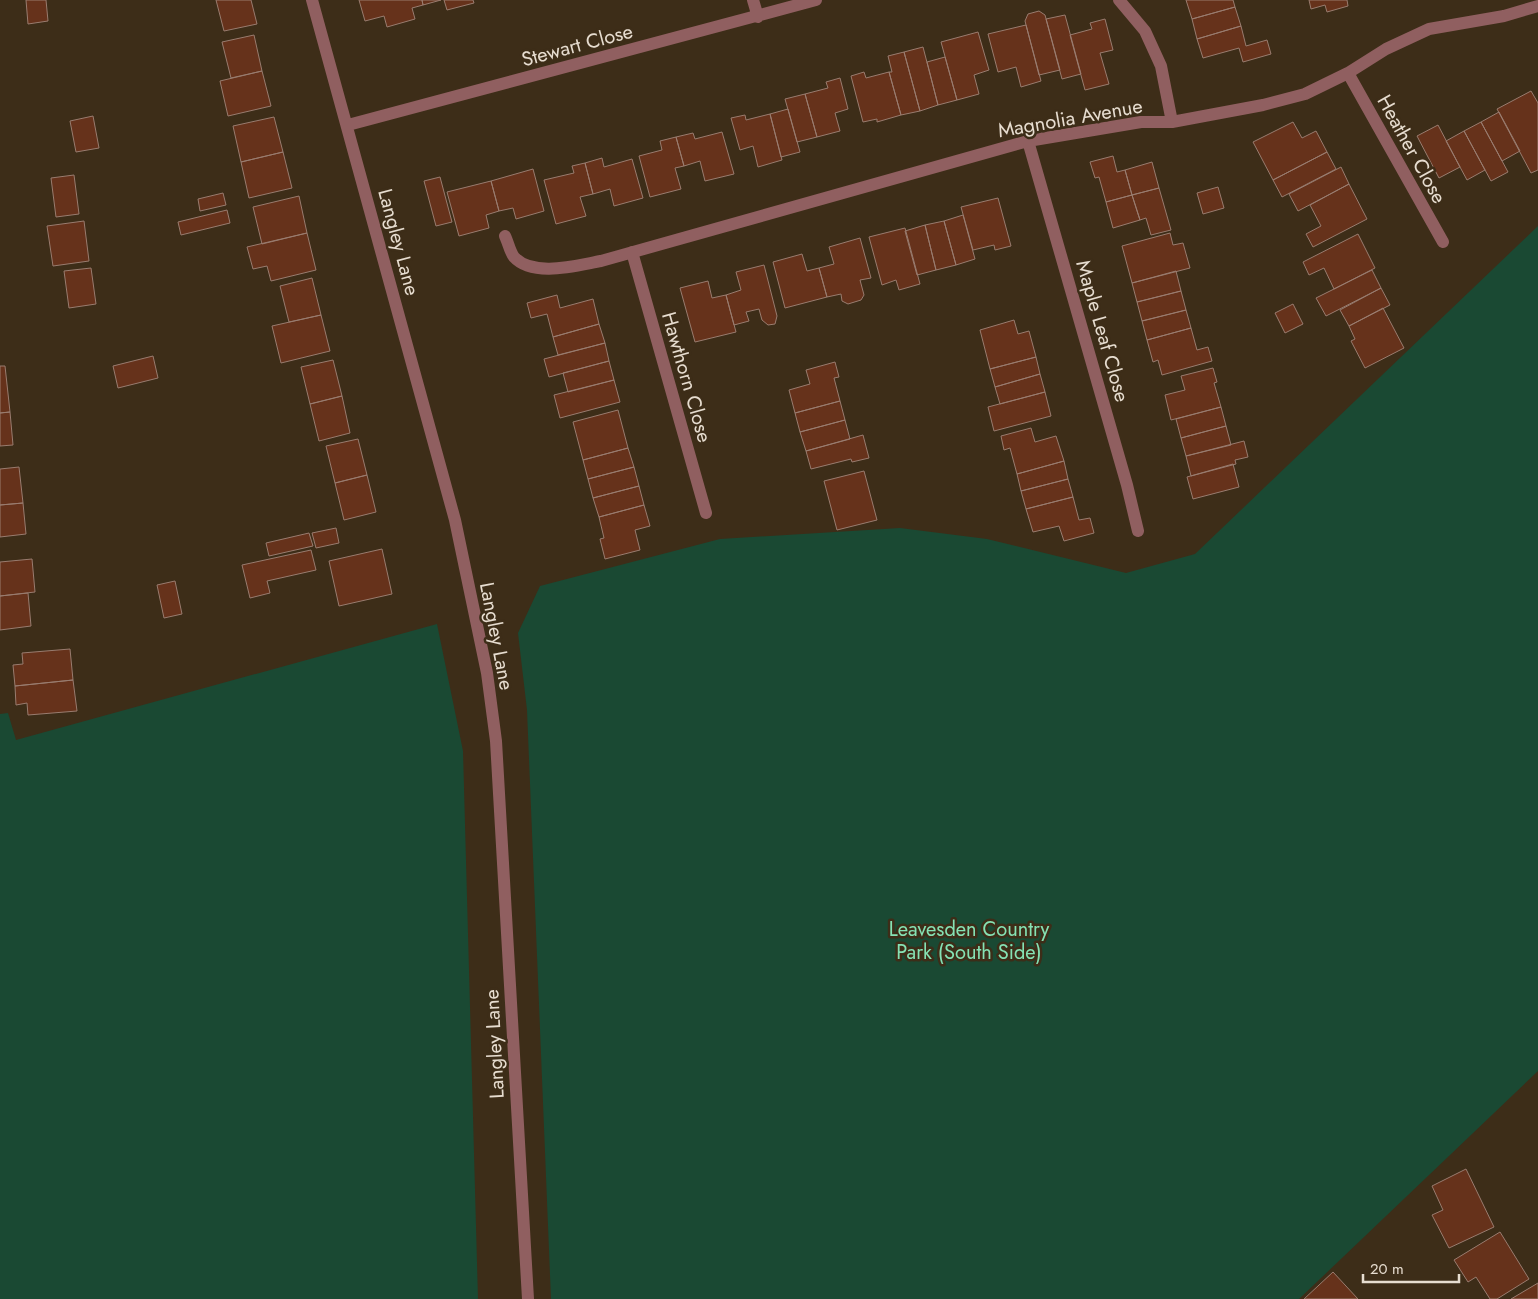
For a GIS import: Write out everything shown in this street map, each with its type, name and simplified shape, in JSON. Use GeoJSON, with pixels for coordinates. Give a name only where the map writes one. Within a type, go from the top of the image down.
{"type":"FeatureCollection","features":[{"type":"Feature","properties":{"kind":"street","name":"Langley Lane"},"geometry":{"type":"LineString","coordinates":[[312,0],[348,125],[454,520],[487,673],[496,741],[528,1299]]}},
{"type":"Feature","properties":{"kind":"street"},"geometry":{"type":"LineString","coordinates":[[753,0],[758,17]]}},
{"type":"Feature","properties":{"kind":"street","name":"Stewart Close"},"geometry":{"type":"LineString","coordinates":[[348,125],[816,0]]}},
{"type":"Feature","properties":{"kind":"street"},"geometry":{"type":"LineString","coordinates":[[1118,0],[1145,31],[1161,66],[1172,122]]}},
{"type":"Feature","properties":{"kind":"street","name":"Magnolia Avenue"},"geometry":{"type":"LineString","coordinates":[[505,236],[513,257],[523,264],[538,268],[564,268],[601,260],[1028,141],[1141,122],[1172,122],[1263,105],[1305,94],[1348,73],[1386,49],[1429,29],[1504,16],[1538,6]]}},
{"type":"Feature","properties":{"kind":"street","name":"Heather Close"},"geometry":{"type":"LineString","coordinates":[[1348,73],[1443,242]]}},
{"type":"Feature","properties":{"kind":"street","name":"Maple Leaf Close"},"geometry":{"type":"LineString","coordinates":[[1028,141],[1127,485],[1138,532]]}},
{"type":"Feature","properties":{"kind":"street","name":"Hawthorn Close"},"geometry":{"type":"LineString","coordinates":[[632,252],[706,512]]}},
{"type":"Feature","properties":{"kind":"green space","name":"Leavesden Country Park (South Side)"},"geometry":{"type":"Polygon","coordinates":[[[1538,226],[1538,1071],[1299,1299],[551,1299],[527,710],[518,633],[540,586],[720,539],[900,528],[987,539],[1126,573],[1195,554],[1538,226]]]}},
{"type":"Feature","properties":{"kind":"green space"},"geometry":{"type":"Polygon","coordinates":[[[437,624],[463,751],[478,1299],[0,1299],[0,714],[8,713],[16,740],[437,624]]]}},
{"type":"Feature","properties":{"kind":"building"},"geometry":{"type":"Polygon","coordinates":[[[26,0],[46,0],[48,21],[28,24],[26,0]]]}},
{"type":"Feature","properties":{"kind":"building"},"geometry":{"type":"Polygon","coordinates":[[[216,0],[251,0],[257,24],[224,31],[216,0]]]}},
{"type":"Feature","properties":{"kind":"building"},"geometry":{"type":"Polygon","coordinates":[[[359,0],[422,0],[423,5],[412,8],[415,19],[387,27],[384,16],[365,21],[359,0]]]}},
{"type":"Feature","properties":{"kind":"building"},"geometry":{"type":"Polygon","coordinates":[[[422,0],[441,0],[423,5],[422,0]]]}},
{"type":"Feature","properties":{"kind":"building"},"geometry":{"type":"Polygon","coordinates":[[[444,0],[473,0],[474,3],[447,10],[444,0]]]}},
{"type":"Feature","properties":{"kind":"building"},"geometry":{"type":"Polygon","coordinates":[[[1186,0],[1233,0],[1235,7],[1192,19],[1186,0]]]}},
{"type":"Feature","properties":{"kind":"building"},"geometry":{"type":"Polygon","coordinates":[[[1309,0],[1347,0],[1348,6],[1327,12],[1325,5],[1311,9],[1309,0]]]}},
{"type":"Feature","properties":{"kind":"building"},"geometry":{"type":"Polygon","coordinates":[[[1235,7],[1241,26],[1197,39],[1192,19],[1235,7]]]}},
{"type":"Feature","properties":{"kind":"building"},"geometry":{"type":"Polygon","coordinates":[[[1039,11],[1045,15],[1060,70],[1039,75],[1025,21],[1028,14],[1039,11]]]}},
{"type":"Feature","properties":{"kind":"building"},"geometry":{"type":"Polygon","coordinates":[[[1065,15],[1081,74],[1062,79],[1046,19],[1065,15]]]}},
{"type":"Feature","properties":{"kind":"building"},"geometry":{"type":"Polygon","coordinates":[[[1105,19],[1113,50],[1100,53],[1109,84],[1085,90],[1070,35],[1092,29],[1090,23],[1105,19]]]}},
{"type":"Feature","properties":{"kind":"building"},"geometry":{"type":"Polygon","coordinates":[[[1026,25],[1041,81],[1021,87],[1016,67],[998,72],[988,34],[1026,25]]]}},
{"type":"Feature","properties":{"kind":"building"},"geometry":{"type":"Polygon","coordinates":[[[1241,26],[1246,46],[1267,40],[1271,54],[1243,62],[1239,48],[1203,58],[1197,39],[1241,26]]]}},
{"type":"Feature","properties":{"kind":"building"},"geometry":{"type":"Polygon","coordinates":[[[978,32],[989,70],[974,75],[979,94],[957,100],[941,42],[978,32]]]}},
{"type":"Feature","properties":{"kind":"building"},"geometry":{"type":"Polygon","coordinates":[[[254,35],[262,71],[231,78],[222,42],[254,35]]]}},
{"type":"Feature","properties":{"kind":"building"},"geometry":{"type":"Polygon","coordinates":[[[923,47],[938,105],[920,111],[904,52],[923,47]]]}},
{"type":"Feature","properties":{"kind":"building"},"geometry":{"type":"Polygon","coordinates":[[[904,52],[920,111],[901,115],[889,72],[892,72],[888,56],[904,52]]]}},
{"type":"Feature","properties":{"kind":"building"},"geometry":{"type":"Polygon","coordinates":[[[945,57],[957,100],[938,105],[927,62],[945,57]]]}},
{"type":"Feature","properties":{"kind":"building"},"geometry":{"type":"Polygon","coordinates":[[[262,71],[271,106],[228,116],[220,81],[262,71]]]}},
{"type":"Feature","properties":{"kind":"building"},"geometry":{"type":"Polygon","coordinates":[[[864,72],[866,78],[889,72],[901,115],[877,122],[877,119],[863,122],[851,76],[864,72]]]}},
{"type":"Feature","properties":{"kind":"building"},"geometry":{"type":"Polygon","coordinates":[[[840,78],[848,109],[835,113],[840,131],[817,137],[805,94],[828,88],[826,82],[840,78]]]}},
{"type":"Feature","properties":{"kind":"building"},"geometry":{"type":"Polygon","coordinates":[[[1531,91],[1538,103],[1538,170],[1531,173],[1497,109],[1531,91]]]}},
{"type":"Feature","properties":{"kind":"building"},"geometry":{"type":"Polygon","coordinates":[[[805,94],[817,137],[797,142],[785,99],[805,94]]]}},
{"type":"Feature","properties":{"kind":"building"},"geometry":{"type":"Polygon","coordinates":[[[788,109],[800,152],[781,157],[770,114],[788,109]]]}},
{"type":"Feature","properties":{"kind":"building"},"geometry":{"type":"Polygon","coordinates":[[[1499,112],[1520,151],[1502,161],[1481,122],[1499,112]]]}},
{"type":"Feature","properties":{"kind":"building"},"geometry":{"type":"Polygon","coordinates":[[[770,114],[782,160],[758,167],[753,146],[740,150],[731,118],[745,115],[746,120],[770,114]]]}},
{"type":"Feature","properties":{"kind":"building"},"geometry":{"type":"Polygon","coordinates":[[[93,116],[99,148],[76,152],[70,121],[93,116]]]}},
{"type":"Feature","properties":{"kind":"building"},"geometry":{"type":"Polygon","coordinates":[[[274,117],[283,152],[241,162],[233,126],[274,117]]]}},
{"type":"Feature","properties":{"kind":"building"},"geometry":{"type":"Polygon","coordinates":[[[1293,122],[1302,138],[1316,131],[1327,152],[1273,180],[1253,142],[1293,122]]]}},
{"type":"Feature","properties":{"kind":"building"},"geometry":{"type":"Polygon","coordinates":[[[1481,122],[1508,172],[1491,181],[1464,131],[1481,122]]]}},
{"type":"Feature","properties":{"kind":"building"},"geometry":{"type":"Polygon","coordinates":[[[1438,125],[1460,167],[1439,178],[1417,136],[1438,125]]]}},
{"type":"Feature","properties":{"kind":"building"},"geometry":{"type":"Polygon","coordinates":[[[1464,131],[1485,170],[1467,180],[1446,141],[1464,131]]]}},
{"type":"Feature","properties":{"kind":"building"},"geometry":{"type":"Polygon","coordinates":[[[722,132],[734,174],[705,181],[700,161],[684,166],[676,137],[693,133],[695,139],[722,132]]]}},
{"type":"Feature","properties":{"kind":"building"},"geometry":{"type":"Polygon","coordinates":[[[676,137],[684,166],[675,168],[681,189],[650,197],[639,156],[662,150],[660,141],[676,137]]]}},
{"type":"Feature","properties":{"kind":"building"},"geometry":{"type":"Polygon","coordinates":[[[283,152],[292,188],[249,198],[241,162],[283,152]]]}},
{"type":"Feature","properties":{"kind":"building"},"geometry":{"type":"Polygon","coordinates":[[[1327,152],[1336,169],[1282,197],[1273,180],[1327,152]]]}},
{"type":"Feature","properties":{"kind":"building"},"geometry":{"type":"Polygon","coordinates":[[[1113,156],[1117,172],[1125,170],[1132,195],[1106,202],[1099,177],[1095,178],[1090,162],[1113,156]]]}},
{"type":"Feature","properties":{"kind":"building"},"geometry":{"type":"Polygon","coordinates":[[[602,158],[604,167],[632,159],[643,198],[614,206],[610,189],[593,194],[585,163],[602,158]]]}},
{"type":"Feature","properties":{"kind":"building"},"geometry":{"type":"Polygon","coordinates":[[[1152,162],[1159,188],[1132,195],[1125,170],[1152,162]]]}},
{"type":"Feature","properties":{"kind":"building"},"geometry":{"type":"Polygon","coordinates":[[[585,163],[593,194],[580,197],[586,216],[556,224],[544,180],[574,173],[572,166],[585,163]]]}},
{"type":"Feature","properties":{"kind":"building"},"geometry":{"type":"Polygon","coordinates":[[[1341,167],[1349,184],[1298,211],[1289,194],[1341,167]]]}},
{"type":"Feature","properties":{"kind":"building"},"geometry":{"type":"Polygon","coordinates":[[[533,169],[544,211],[516,219],[513,208],[499,211],[491,181],[533,169]]]}},
{"type":"Feature","properties":{"kind":"building"},"geometry":{"type":"Polygon","coordinates":[[[74,175],[79,214],[56,217],[51,178],[74,175]]]}},
{"type":"Feature","properties":{"kind":"building"},"geometry":{"type":"Polygon","coordinates":[[[440,177],[452,222],[436,226],[424,181],[440,177]]]}},
{"type":"Feature","properties":{"kind":"building"},"geometry":{"type":"Polygon","coordinates":[[[491,181],[499,211],[486,215],[489,228],[459,236],[447,192],[491,181]]]}},
{"type":"Feature","properties":{"kind":"building"},"geometry":{"type":"Polygon","coordinates":[[[1349,184],[1367,219],[1313,247],[1306,234],[1321,226],[1310,205],[1349,184]]]}},
{"type":"Feature","properties":{"kind":"building"},"geometry":{"type":"Polygon","coordinates":[[[1218,187],[1224,208],[1203,214],[1197,193],[1218,187]]]}},
{"type":"Feature","properties":{"kind":"building"},"geometry":{"type":"Polygon","coordinates":[[[1159,188],[1171,230],[1151,235],[1146,218],[1140,220],[1132,195],[1159,188]]]}},
{"type":"Feature","properties":{"kind":"building"},"geometry":{"type":"Polygon","coordinates":[[[223,193],[226,205],[200,211],[198,199],[223,193]]]}},
{"type":"Feature","properties":{"kind":"building"},"geometry":{"type":"Polygon","coordinates":[[[1132,195],[1140,220],[1113,228],[1106,202],[1132,195]]]}},
{"type":"Feature","properties":{"kind":"building"},"geometry":{"type":"Polygon","coordinates":[[[299,196],[307,233],[262,244],[253,207],[299,196]]]}},
{"type":"Feature","properties":{"kind":"building"},"geometry":{"type":"Polygon","coordinates":[[[998,198],[1011,246],[995,250],[994,245],[973,250],[961,207],[998,198]]]}},
{"type":"Feature","properties":{"kind":"building"},"geometry":{"type":"Polygon","coordinates":[[[227,210],[230,223],[181,235],[178,222],[227,210]]]}},
{"type":"Feature","properties":{"kind":"building"},"geometry":{"type":"Polygon","coordinates":[[[963,215],[975,259],[956,265],[944,221],[963,215]]]}},
{"type":"Feature","properties":{"kind":"building"},"geometry":{"type":"Polygon","coordinates":[[[84,221],[89,261],[53,266],[47,226],[84,221]]]}},
{"type":"Feature","properties":{"kind":"building"},"geometry":{"type":"Polygon","coordinates":[[[944,221],[956,265],[936,270],[925,225],[944,221]]]}},
{"type":"Feature","properties":{"kind":"building"},"geometry":{"type":"Polygon","coordinates":[[[925,225],[936,270],[917,275],[905,231],[925,225]]]}},
{"type":"Feature","properties":{"kind":"building"},"geometry":{"type":"Polygon","coordinates":[[[905,228],[920,284],[899,290],[896,280],[882,285],[869,237],[905,228]]]}},
{"type":"Feature","properties":{"kind":"building"},"geometry":{"type":"Polygon","coordinates":[[[307,233],[316,270],[271,281],[267,266],[253,269],[247,247],[307,233]]]}},
{"type":"Feature","properties":{"kind":"building"},"geometry":{"type":"Polygon","coordinates":[[[1170,233],[1173,245],[1183,243],[1190,268],[1132,283],[1122,246],[1170,233]]]}},
{"type":"Feature","properties":{"kind":"building"},"geometry":{"type":"Polygon","coordinates":[[[1358,234],[1375,268],[1334,289],[1324,268],[1309,275],[1303,262],[1358,234]]]}},
{"type":"Feature","properties":{"kind":"building"},"geometry":{"type":"Polygon","coordinates":[[[860,238],[871,278],[860,280],[864,295],[861,300],[848,304],[842,301],[841,294],[827,297],[819,268],[834,264],[829,247],[860,238]]]}},
{"type":"Feature","properties":{"kind":"building"},"geometry":{"type":"Polygon","coordinates":[[[802,254],[807,271],[819,268],[827,297],[785,308],[773,262],[802,254]]]}},
{"type":"Feature","properties":{"kind":"building"},"geometry":{"type":"Polygon","coordinates":[[[764,265],[777,316],[775,324],[768,325],[762,320],[759,309],[746,312],[749,321],[734,325],[726,295],[741,290],[736,272],[764,265]]]}},
{"type":"Feature","properties":{"kind":"building"},"geometry":{"type":"Polygon","coordinates":[[[91,268],[96,304],[69,308],[64,271],[91,268]]]}},
{"type":"Feature","properties":{"kind":"building"},"geometry":{"type":"Polygon","coordinates":[[[1372,270],[1381,288],[1326,316],[1316,298],[1372,270]]]}},
{"type":"Feature","properties":{"kind":"building"},"geometry":{"type":"Polygon","coordinates":[[[1176,271],[1181,291],[1137,302],[1132,283],[1176,271]]]}},
{"type":"Feature","properties":{"kind":"building"},"geometry":{"type":"Polygon","coordinates":[[[312,278],[321,315],[289,322],[280,286],[312,278]]]}},
{"type":"Feature","properties":{"kind":"building"},"geometry":{"type":"Polygon","coordinates":[[[708,281],[712,298],[726,295],[736,332],[695,342],[680,288],[708,281]]]}},
{"type":"Feature","properties":{"kind":"building"},"geometry":{"type":"Polygon","coordinates":[[[1381,288],[1390,305],[1349,326],[1340,310],[1381,288]]]}},
{"type":"Feature","properties":{"kind":"building"},"geometry":{"type":"Polygon","coordinates":[[[1181,291],[1186,310],[1142,321],[1137,302],[1181,291]]]}},
{"type":"Feature","properties":{"kind":"building"},"geometry":{"type":"Polygon","coordinates":[[[557,295],[560,308],[593,299],[599,324],[553,337],[547,314],[531,318],[527,303],[557,295]]]}},
{"type":"Feature","properties":{"kind":"building"},"geometry":{"type":"Polygon","coordinates":[[[1293,304],[1303,324],[1285,333],[1275,313],[1293,304]]]}},
{"type":"Feature","properties":{"kind":"building"},"geometry":{"type":"Polygon","coordinates":[[[1383,308],[1404,348],[1365,368],[1351,341],[1355,339],[1349,326],[1383,308]]]}},
{"type":"Feature","properties":{"kind":"building"},"geometry":{"type":"Polygon","coordinates":[[[1186,310],[1191,328],[1147,340],[1142,321],[1186,310]]]}},
{"type":"Feature","properties":{"kind":"building"},"geometry":{"type":"Polygon","coordinates":[[[321,315],[330,351],[281,363],[272,326],[321,315]]]}},
{"type":"Feature","properties":{"kind":"building"},"geometry":{"type":"Polygon","coordinates":[[[1014,320],[1018,334],[1029,331],[1036,357],[990,369],[980,330],[1014,320]]]}},
{"type":"Feature","properties":{"kind":"building"},"geometry":{"type":"Polygon","coordinates":[[[599,324],[605,343],[558,355],[553,337],[599,324]]]}},
{"type":"Feature","properties":{"kind":"building"},"geometry":{"type":"Polygon","coordinates":[[[1191,328],[1197,350],[1208,347],[1212,361],[1162,375],[1158,360],[1153,362],[1147,340],[1191,328]]]}},
{"type":"Feature","properties":{"kind":"building"},"geometry":{"type":"Polygon","coordinates":[[[605,343],[609,361],[549,377],[544,359],[605,343]]]}},
{"type":"Feature","properties":{"kind":"building"},"geometry":{"type":"Polygon","coordinates":[[[153,356],[158,378],[118,388],[113,366],[153,356]]]}},
{"type":"Feature","properties":{"kind":"building"},"geometry":{"type":"Polygon","coordinates":[[[1036,357],[1040,374],[995,387],[990,369],[1036,357]]]}},
{"type":"Feature","properties":{"kind":"building"},"geometry":{"type":"Polygon","coordinates":[[[333,360],[342,396],[310,404],[301,367],[333,360]]]}},
{"type":"Feature","properties":{"kind":"building"},"geometry":{"type":"Polygon","coordinates":[[[609,361],[614,380],[568,392],[563,373],[609,361]]]}},
{"type":"Feature","properties":{"kind":"building"},"geometry":{"type":"Polygon","coordinates":[[[835,362],[839,377],[834,378],[840,401],[795,413],[789,390],[810,384],[806,370],[835,362]]]}},
{"type":"Feature","properties":{"kind":"building"},"geometry":{"type":"Polygon","coordinates":[[[0,366],[5,366],[10,412],[0,413],[0,366]]]}},
{"type":"Feature","properties":{"kind":"building"},"geometry":{"type":"Polygon","coordinates":[[[1213,368],[1217,382],[1214,383],[1221,407],[1171,420],[1165,395],[1185,390],[1181,376],[1213,368]]]}},
{"type":"Feature","properties":{"kind":"building"},"geometry":{"type":"Polygon","coordinates":[[[1040,374],[1045,392],[1000,404],[995,387],[1040,374]]]}},
{"type":"Feature","properties":{"kind":"building"},"geometry":{"type":"Polygon","coordinates":[[[614,380],[620,402],[560,418],[554,395],[614,380]]]}},
{"type":"Feature","properties":{"kind":"building"},"geometry":{"type":"Polygon","coordinates":[[[1045,392],[1051,416],[994,431],[988,407],[1045,392]]]}},
{"type":"Feature","properties":{"kind":"building"},"geometry":{"type":"Polygon","coordinates":[[[342,396],[350,433],[319,441],[310,404],[342,396]]]}},
{"type":"Feature","properties":{"kind":"building"},"geometry":{"type":"Polygon","coordinates":[[[840,401],[845,420],[800,432],[795,413],[840,401]]]}},
{"type":"Feature","properties":{"kind":"building"},"geometry":{"type":"Polygon","coordinates":[[[1221,407],[1226,426],[1181,438],[1176,419],[1221,407]]]}},
{"type":"Feature","properties":{"kind":"building"},"geometry":{"type":"Polygon","coordinates":[[[618,410],[628,448],[583,460],[573,422],[618,410]]]}},
{"type":"Feature","properties":{"kind":"building"},"geometry":{"type":"Polygon","coordinates":[[[10,412],[13,445],[0,446],[0,413],[10,412]]]}},
{"type":"Feature","properties":{"kind":"building"},"geometry":{"type":"Polygon","coordinates":[[[845,420],[850,439],[806,451],[800,432],[845,420]]]}},
{"type":"Feature","properties":{"kind":"building"},"geometry":{"type":"Polygon","coordinates":[[[1226,426],[1231,445],[1186,456],[1181,438],[1226,426]]]}},
{"type":"Feature","properties":{"kind":"building"},"geometry":{"type":"Polygon","coordinates":[[[1031,428],[1035,442],[1056,436],[1064,461],[1017,474],[1010,448],[1004,450],[1001,436],[1031,428]]]}},
{"type":"Feature","properties":{"kind":"building"},"geometry":{"type":"Polygon","coordinates":[[[863,435],[869,458],[852,462],[851,459],[811,469],[806,451],[863,435]]]}},
{"type":"Feature","properties":{"kind":"building"},"geometry":{"type":"Polygon","coordinates":[[[358,439],[367,475],[335,483],[326,446],[358,439]]]}},
{"type":"Feature","properties":{"kind":"building"},"geometry":{"type":"Polygon","coordinates":[[[1244,441],[1248,457],[1235,460],[1236,464],[1191,476],[1186,456],[1244,441]]]}},
{"type":"Feature","properties":{"kind":"building"},"geometry":{"type":"Polygon","coordinates":[[[628,448],[634,467],[588,479],[583,460],[628,448]]]}},
{"type":"Feature","properties":{"kind":"building"},"geometry":{"type":"Polygon","coordinates":[[[1064,461],[1068,479],[1021,491],[1017,474],[1064,461]]]}},
{"type":"Feature","properties":{"kind":"building"},"geometry":{"type":"Polygon","coordinates":[[[1233,464],[1239,487],[1193,499],[1187,477],[1233,464]]]}},
{"type":"Feature","properties":{"kind":"building"},"geometry":{"type":"Polygon","coordinates":[[[19,467],[23,503],[0,505],[0,469],[19,467]]]}},
{"type":"Feature","properties":{"kind":"building"},"geometry":{"type":"Polygon","coordinates":[[[634,467],[639,486],[593,498],[588,479],[634,467]]]}},
{"type":"Feature","properties":{"kind":"building"},"geometry":{"type":"Polygon","coordinates":[[[864,471],[877,520],[837,530],[824,481],[864,471]]]}},
{"type":"Feature","properties":{"kind":"building"},"geometry":{"type":"Polygon","coordinates":[[[367,475],[376,512],[344,520],[335,483],[367,475]]]}},
{"type":"Feature","properties":{"kind":"building"},"geometry":{"type":"Polygon","coordinates":[[[1068,479],[1073,497],[1026,509],[1021,491],[1068,479]]]}},
{"type":"Feature","properties":{"kind":"building"},"geometry":{"type":"Polygon","coordinates":[[[639,486],[644,505],[599,517],[593,498],[639,486]]]}},
{"type":"Feature","properties":{"kind":"building"},"geometry":{"type":"Polygon","coordinates":[[[1073,497],[1079,520],[1090,518],[1094,533],[1064,541],[1059,526],[1033,532],[1026,509],[1073,497]]]}},
{"type":"Feature","properties":{"kind":"building"},"geometry":{"type":"Polygon","coordinates":[[[23,503],[26,534],[0,537],[0,505],[23,503]]]}},
{"type":"Feature","properties":{"kind":"building"},"geometry":{"type":"Polygon","coordinates":[[[644,505],[650,526],[635,530],[640,550],[605,559],[600,539],[604,538],[599,517],[644,505]]]}},
{"type":"Feature","properties":{"kind":"building"},"geometry":{"type":"Polygon","coordinates":[[[336,528],[339,543],[316,548],[312,533],[336,528]]]}},
{"type":"Feature","properties":{"kind":"building"},"geometry":{"type":"Polygon","coordinates":[[[309,533],[313,546],[269,556],[266,543],[309,533]]]}},
{"type":"Feature","properties":{"kind":"building"},"geometry":{"type":"Polygon","coordinates":[[[382,549],[392,594],[339,606],[329,561],[382,549]]]}},
{"type":"Feature","properties":{"kind":"building"},"geometry":{"type":"Polygon","coordinates":[[[311,550],[316,570],[267,581],[270,593],[250,598],[242,565],[311,550]]]}},
{"type":"Feature","properties":{"kind":"building"},"geometry":{"type":"Polygon","coordinates":[[[32,559],[35,592],[0,596],[0,562],[32,559]]]}},
{"type":"Feature","properties":{"kind":"building"},"geometry":{"type":"Polygon","coordinates":[[[175,581],[182,614],[164,618],[157,585],[175,581]]]}},
{"type":"Feature","properties":{"kind":"building"},"geometry":{"type":"Polygon","coordinates":[[[28,593],[31,626],[0,630],[0,596],[28,593]]]}},
{"type":"Feature","properties":{"kind":"building"},"geometry":{"type":"Polygon","coordinates":[[[70,649],[73,680],[15,686],[13,665],[23,664],[22,653],[70,649]]]}},
{"type":"Feature","properties":{"kind":"building"},"geometry":{"type":"Polygon","coordinates":[[[73,680],[77,711],[28,715],[27,703],[16,705],[15,686],[73,680]]]}},
{"type":"Feature","properties":{"kind":"building"},"geometry":{"type":"Polygon","coordinates":[[[1466,1169],[1494,1227],[1449,1248],[1432,1215],[1443,1210],[1432,1186],[1466,1169]]]}},
{"type":"Feature","properties":{"kind":"building"},"geometry":{"type":"Polygon","coordinates":[[[1500,1232],[1529,1279],[1497,1299],[1490,1299],[1476,1277],[1468,1282],[1454,1260],[1500,1232]]]}},
{"type":"Feature","properties":{"kind":"building"},"geometry":{"type":"Polygon","coordinates":[[[1333,1272],[1358,1299],[1304,1299],[1333,1272]]]}},
{"type":"Feature","properties":{"kind":"building"},"geometry":{"type":"Polygon","coordinates":[[[1538,1283],[1538,1299],[1511,1299],[1538,1283]]]}}]}
